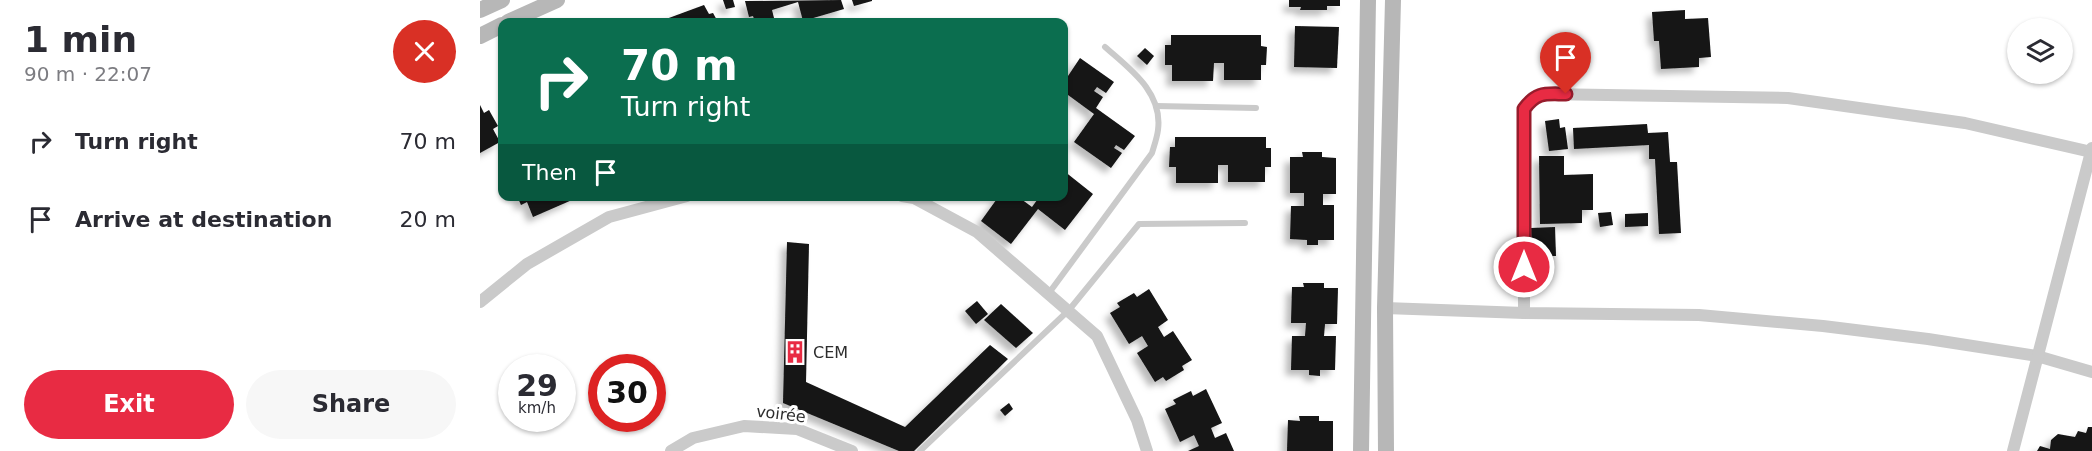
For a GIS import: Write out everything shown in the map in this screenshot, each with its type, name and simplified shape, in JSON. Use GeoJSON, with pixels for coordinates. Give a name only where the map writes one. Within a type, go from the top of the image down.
{"type":"FeatureCollection","features":[{"type":"Feature","properties":{"kind":"main road"},"geometry":{"type":"LineString","coordinates":[[480,10],[502,0]]}},
{"type":"Feature","properties":{"kind":"main road"},"geometry":{"type":"LineString","coordinates":[[517,18],[557,0]]}},
{"type":"Feature","properties":{"kind":"main road"},"geometry":{"type":"LineString","coordinates":[[1361,451],[1368,0]]}},
{"type":"Feature","properties":{"kind":"main road"},"geometry":{"type":"LineString","coordinates":[[1386,451],[1385,308],[1393,0]]}},
{"type":"Feature","properties":{"kind":"main road"},"geometry":{"type":"LineString","coordinates":[[480,36],[498,27]]}},
{"type":"Feature","properties":{"kind":"street"},"geometry":{"type":"LineString","coordinates":[[1524,313],[1524,109],[1532,98],[1544,94],[1788,98],[1965,123],[2092,151],[2013,451]]}},
{"type":"Feature","properties":{"kind":"street"},"geometry":{"type":"LineString","coordinates":[[480,302],[527,264],[609,217],[668,201]]}},
{"type":"Feature","properties":{"kind":"street"},"geometry":{"type":"LineString","coordinates":[[920,201],[977,232],[1069,310],[1096,336],[1137,420],[1147,451]]}},
{"type":"Feature","properties":{"kind":"street"},"geometry":{"type":"LineString","coordinates":[[1385,308],[1710,316],[1928,339],[2037,356],[2092,372]]}},
{"type":"Feature","properties":{"kind":"street","name":"voirée"},"geometry":{"type":"LineString","coordinates":[[671,451],[693,438],[744,426],[797,429],[852,451]]}},
{"type":"Feature","properties":{"kind":"lane"},"geometry":{"type":"LineString","coordinates":[[1049,293],[1152,153],[1158,129],[1156,106],[1145,83],[1105,47]]}},
{"type":"Feature","properties":{"kind":"lane"},"geometry":{"type":"LineString","coordinates":[[1156,106],[1256,108]]}},
{"type":"Feature","properties":{"kind":"lane"},"geometry":{"type":"LineString","coordinates":[[920,451],[1069,310],[1139,224],[1245,223]]}},
{"type":"Feature","properties":{"kind":"building"},"geometry":{"type":"Polygon","coordinates":[[[723,0],[733,0],[735,7],[726,9],[723,0]]]}},
{"type":"Feature","properties":{"kind":"building"},"geometry":{"type":"Polygon","coordinates":[[[841,0],[844,9],[813,18],[802,18],[798,2],[772,10],[774,18],[754,18],[753,16],[749,17],[745,1],[841,0]]]}},
{"type":"Feature","properties":{"kind":"building"},"geometry":{"type":"Polygon","coordinates":[[[852,0],[872,0],[872,1],[854,6],[852,0]]]}},
{"type":"Feature","properties":{"kind":"building"},"geometry":{"type":"Polygon","coordinates":[[[1289,0],[1340,0],[1340,6],[1327,6],[1327,10],[1300,10],[1301,7],[1289,7],[1289,0]]]}},
{"type":"Feature","properties":{"kind":"building"},"geometry":{"type":"Polygon","coordinates":[[[704,5],[709,14],[713,13],[716,18],[669,18],[704,5]]]}},
{"type":"Feature","properties":{"kind":"building"},"geometry":{"type":"Polygon","coordinates":[[[1685,10],[1685,19],[1708,18],[1711,57],[1699,58],[1699,67],[1661,69],[1659,41],[1654,41],[1652,12],[1685,10]]]}},
{"type":"Feature","properties":{"kind":"building"},"geometry":{"type":"Polygon","coordinates":[[[1295,26],[1339,27],[1337,68],[1294,67],[1295,26]]]}},
{"type":"Feature","properties":{"kind":"building"},"geometry":{"type":"Polygon","coordinates":[[[1171,35],[1261,35],[1261,46],[1267,47],[1266,65],[1261,65],[1261,80],[1224,80],[1224,63],[1214,63],[1213,81],[1172,81],[1172,65],[1165,65],[1165,45],[1171,45],[1171,35]]]}},
{"type":"Feature","properties":{"kind":"building"},"geometry":{"type":"Polygon","coordinates":[[[1145,48],[1154,56],[1147,65],[1137,56],[1145,48]]]}},
{"type":"Feature","properties":{"kind":"building"},"geometry":{"type":"Polygon","coordinates":[[[1080,58],[1114,82],[1106,93],[1097,87],[1094,91],[1103,97],[1096,108],[1135,136],[1124,150],[1116,145],[1114,148],[1122,153],[1111,168],[1074,142],[1094,114],[1068,95],[1068,76],[1080,58]]]}},
{"type":"Feature","properties":{"kind":"building"},"geometry":{"type":"Polygon","coordinates":[[[480,105],[484,113],[489,110],[498,126],[493,129],[498,143],[480,153],[480,105]]]}},
{"type":"Feature","properties":{"kind":"building"},"geometry":{"type":"Polygon","coordinates":[[[1559,119],[1560,128],[1565,127],[1568,149],[1549,151],[1545,121],[1559,119]]]}},
{"type":"Feature","properties":{"kind":"building"},"geometry":{"type":"Polygon","coordinates":[[[1647,124],[1648,133],[1668,132],[1670,162],[1677,162],[1681,233],[1659,234],[1655,159],[1649,159],[1649,145],[1574,149],[1573,128],[1647,124]]]}},
{"type":"Feature","properties":{"kind":"building"},"geometry":{"type":"Polygon","coordinates":[[[1175,137],[1266,137],[1266,148],[1271,148],[1271,167],[1265,167],[1265,182],[1228,182],[1228,165],[1218,165],[1218,183],[1176,183],[1176,167],[1169,167],[1170,147],[1175,147],[1175,137]]]}},
{"type":"Feature","properties":{"kind":"building"},"geometry":{"type":"Polygon","coordinates":[[[1302,152],[1322,152],[1322,157],[1336,158],[1336,194],[1323,194],[1323,205],[1334,205],[1334,240],[1318,240],[1318,245],[1307,245],[1307,240],[1290,239],[1291,206],[1304,206],[1304,193],[1290,193],[1290,157],[1303,157],[1302,152]]]}},
{"type":"Feature","properties":{"kind":"building"},"geometry":{"type":"Polygon","coordinates":[[[1539,156],[1564,156],[1564,175],[1593,174],[1593,210],[1582,210],[1582,223],[1540,224],[1539,156]]]}},
{"type":"Feature","properties":{"kind":"building"},"geometry":{"type":"Polygon","coordinates":[[[1068,174],[1093,194],[1065,230],[1038,209],[1011,244],[981,221],[995,201],[1024,201],[1032,207],[1036,201],[1068,201],[1068,174]]]}},
{"type":"Feature","properties":{"kind":"building"},"geometry":{"type":"Polygon","coordinates":[[[519,201],[570,201],[533,217],[527,202],[521,205],[519,201]]]}},
{"type":"Feature","properties":{"kind":"building"},"geometry":{"type":"Polygon","coordinates":[[[1611,212],[1613,225],[1600,227],[1598,213],[1611,212]]]}},
{"type":"Feature","properties":{"kind":"building"},"geometry":{"type":"Polygon","coordinates":[[[1648,213],[1648,226],[1625,227],[1625,214],[1648,213]]]}},
{"type":"Feature","properties":{"kind":"building"},"geometry":{"type":"Polygon","coordinates":[[[1555,227],[1556,256],[1532,256],[1531,228],[1555,227]]]}},
{"type":"Feature","properties":{"kind":"building","name":"CEM"},"geometry":{"type":"Polygon","coordinates":[[[787,242],[809,244],[806,382],[905,427],[990,345],[1008,359],[914,451],[899,451],[783,403],[787,242]]]}},
{"type":"Feature","properties":{"kind":"building"},"geometry":{"type":"Polygon","coordinates":[[[1303,283],[1324,283],[1324,288],[1338,288],[1337,324],[1325,324],[1324,336],[1336,336],[1335,370],[1320,370],[1320,376],[1309,375],[1309,370],[1291,370],[1292,336],[1305,336],[1306,323],[1291,323],[1292,287],[1304,287],[1303,283]]]}},
{"type":"Feature","properties":{"kind":"building"},"geometry":{"type":"Polygon","coordinates":[[[1149,289],[1168,320],[1158,327],[1164,337],[1173,331],[1192,360],[1182,366],[1184,370],[1166,381],[1163,377],[1155,382],[1137,353],[1148,346],[1142,336],[1129,344],[1110,313],[1120,307],[1117,303],[1134,293],[1137,297],[1149,289]]]}},
{"type":"Feature","properties":{"kind":"building"},"geometry":{"type":"Polygon","coordinates":[[[977,301],[988,314],[976,324],[965,311],[977,301]]]}},
{"type":"Feature","properties":{"kind":"building"},"geometry":{"type":"Polygon","coordinates":[[[1001,304],[1033,333],[1016,348],[984,320],[1001,304]]]}},
{"type":"Feature","properties":{"kind":"building"},"geometry":{"type":"Polygon","coordinates":[[[1206,389],[1222,423],[1211,428],[1215,438],[1226,433],[1234,451],[1188,451],[1199,446],[1194,435],[1180,442],[1165,409],[1176,404],[1173,400],[1191,391],[1193,396],[1206,389]]]}},
{"type":"Feature","properties":{"kind":"building"},"geometry":{"type":"Polygon","coordinates":[[[1009,403],[1013,409],[1005,416],[1000,410],[1009,403]]]}},
{"type":"Feature","properties":{"kind":"building"},"geometry":{"type":"Polygon","coordinates":[[[1299,416],[1319,416],[1319,421],[1333,421],[1333,451],[1287,451],[1288,420],[1300,421],[1299,416]]]}},
{"type":"Feature","properties":{"kind":"building"},"geometry":{"type":"Polygon","coordinates":[[[2088,427],[2092,427],[2092,451],[2037,451],[2040,446],[2050,449],[2051,440],[2058,434],[2075,437],[2078,431],[2086,433],[2088,427]]]}},
{"type":"Feature","properties":{"kind":"place","name":"CEM"},"geometry":{"type":"Point","coordinates":[795,352]}},
{"type":"Feature","properties":{"kind":"route"},"geometry":{"type":"LineString","coordinates":[[1524,267],[1524,109],[1532,98],[1544,94],[1566,94]]}}]}
